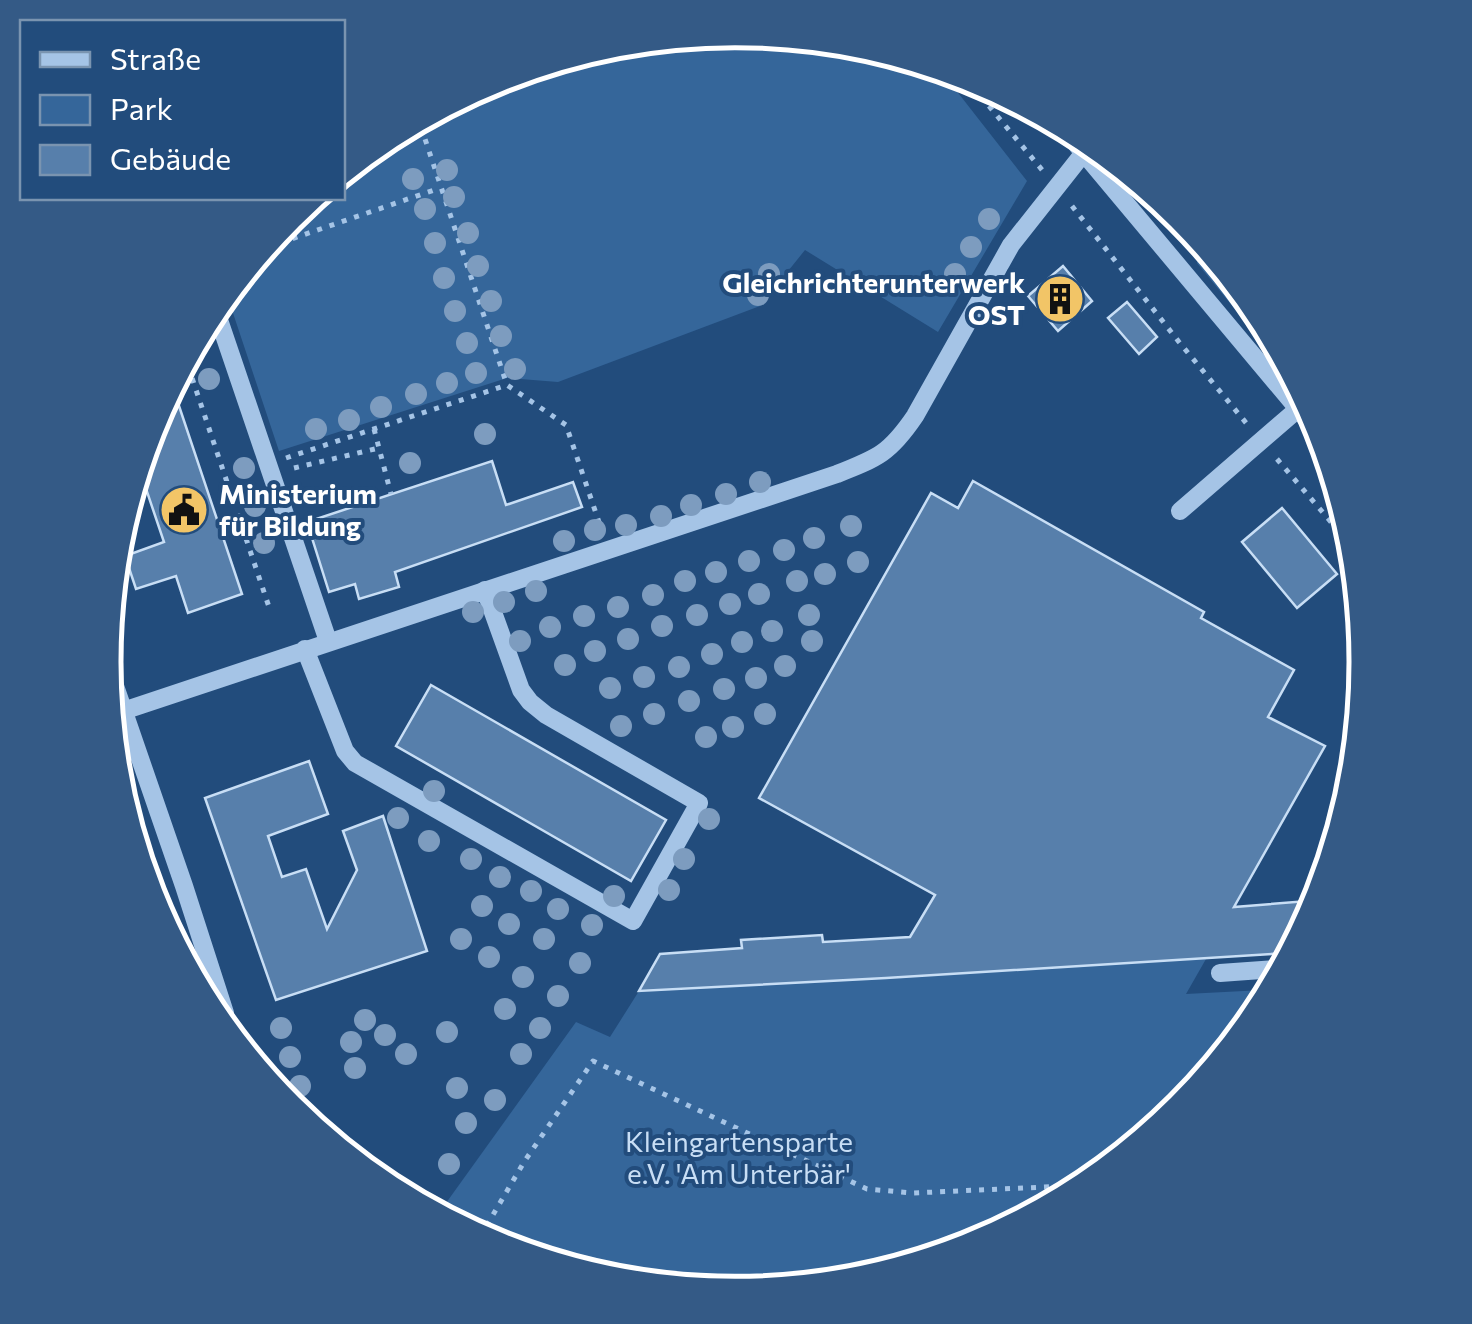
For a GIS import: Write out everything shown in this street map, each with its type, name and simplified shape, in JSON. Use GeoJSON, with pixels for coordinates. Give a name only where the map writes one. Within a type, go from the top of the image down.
{"type":"FeatureCollection","features":[{"type":"Feature","properties":{"kind":"street"},"geometry":{"type":"LineString","coordinates":[[124,711],[838,474],[884,454],[915,416],[1011,246],[1079,153]]}},
{"type":"Feature","properties":{"kind":"street"},"geometry":{"type":"LineString","coordinates":[[1093,162],[1293,403]]}},
{"type":"Feature","properties":{"kind":"street"},"geometry":{"type":"LineString","coordinates":[[221,327],[328,641]]}},
{"type":"Feature","properties":{"kind":"street"},"geometry":{"type":"LineString","coordinates":[[1180,512],[1296,410]]}},
{"type":"Feature","properties":{"kind":"street"},"geometry":{"type":"LineString","coordinates":[[305,649],[342,744],[355,764],[632,921],[699,802],[546,716],[530,702],[518,686],[485,590]]}},
{"type":"Feature","properties":{"kind":"street"},"geometry":{"type":"LineString","coordinates":[[124,715],[218,991]]}},
{"type":"Feature","properties":{"kind":"street"},"geometry":{"type":"LineString","coordinates":[[1220,973],[1267,970]]}},
{"type":"Feature","properties":{"kind":"path"},"geometry":{"type":"LineString","coordinates":[[984,100],[1048,176]]}},
{"type":"Feature","properties":{"kind":"path"},"geometry":{"type":"LineString","coordinates":[[423,134],[507,385],[566,425],[608,549]]}},
{"type":"Feature","properties":{"kind":"path"},"geometry":{"type":"LineString","coordinates":[[290,240],[442,188]]}},
{"type":"Feature","properties":{"kind":"path"},"geometry":{"type":"LineString","coordinates":[[1069,203],[1179,342],[1336,527]]}},
{"type":"Feature","properties":{"kind":"path"},"geometry":{"type":"LineString","coordinates":[[192,377],[269,606]]}},
{"type":"Feature","properties":{"kind":"path"},"geometry":{"type":"LineString","coordinates":[[268,464],[507,385]]}},
{"type":"Feature","properties":{"kind":"path"},"geometry":{"type":"LineString","coordinates":[[374,429],[391,494]]}},
{"type":"Feature","properties":{"kind":"path"},"geometry":{"type":"LineString","coordinates":[[268,464],[284,470],[378,448]]}},
{"type":"Feature","properties":{"kind":"path"},"geometry":{"type":"LineString","coordinates":[[488,1224],[524,1162],[593,1061],[867,1189],[914,1193],[1055,1187]]}},
{"type":"Feature","properties":{"kind":"green space"},"geometry":{"type":"Polygon","coordinates":[[[696,49],[776,49],[856,59],[954,88],[1027,181],[938,332],[805,250],[760,306],[558,382],[507,378],[279,451],[232,311],[248,288],[301,227],[331,200],[345,200],[345,188],[362,174],[464,111],[538,80],[616,59],[696,49]]]}},
{"type":"Feature","properties":{"kind":"green space"},"geometry":{"type":"Polygon","coordinates":[[[1198,257],[1254,332],[1197,263],[1198,257]]]}},
{"type":"Feature","properties":{"kind":"green space","name":"Kleingartensparte e.V. 'Am Unterbär'"},"geometry":{"type":"Polygon","coordinates":[[[1206,959],[1186,994],[1255,990],[1224,1036],[1171,1097],[1110,1150],[1008,1213],[895,1256],[776,1275],[656,1271],[616,1265],[538,1244],[446,1203],[576,1022],[610,1037],[639,991],[1206,959]]]}},
{"type":"Feature","properties":{"kind":"building","name":"Gleichrichterunterwerk OST"},"geometry":{"type":"Polygon","coordinates":[[[1063,266],[1092,301],[1058,331],[1028,296],[1063,266]]]}},
{"type":"Feature","properties":{"kind":"building"},"geometry":{"type":"Polygon","coordinates":[[[1127,302],[1157,337],[1139,354],[1108,318],[1127,302]]]}},
{"type":"Feature","properties":{"kind":"building","name":"Ministerium für Bildung"},"geometry":{"type":"Polygon","coordinates":[[[178,404],[242,594],[188,613],[176,576],[136,589],[129,568],[131,554],[164,542],[146,489],[178,404]]]}},
{"type":"Feature","properties":{"kind":"building"},"geometry":{"type":"Polygon","coordinates":[[[492,461],[506,505],[573,482],[582,507],[395,572],[399,587],[359,599],[355,584],[329,592],[307,522],[492,461]]]}},
{"type":"Feature","properties":{"kind":"building"},"geometry":{"type":"Polygon","coordinates":[[[973,481],[1204,612],[1201,618],[1294,670],[1268,717],[1325,746],[1234,907],[1302,901],[1276,954],[639,991],[660,954],[742,948],[741,940],[822,935],[823,942],[910,937],[935,895],[759,798],[931,493],[958,508],[973,481]]]}},
{"type":"Feature","properties":{"kind":"building"},"geometry":{"type":"Polygon","coordinates":[[[1282,508],[1337,574],[1297,608],[1242,542],[1282,508]]]}},
{"type":"Feature","properties":{"kind":"building"},"geometry":{"type":"Polygon","coordinates":[[[431,685],[666,820],[631,881],[396,746],[431,685]]]}},
{"type":"Feature","properties":{"kind":"building"},"geometry":{"type":"Polygon","coordinates":[[[309,761],[328,814],[268,836],[282,877],[306,869],[327,929],[357,870],[343,831],[383,816],[427,951],[276,1000],[205,798],[309,761]]]}},
{"type":"Feature","properties":{"kind":"place","name":"Gleichrichterunterwerk OST"},"geometry":{"type":"Point","coordinates":[1060,299]}},
{"type":"Feature","properties":{"kind":"place","name":"Ministerium für Bildung"},"geometry":{"type":"Point","coordinates":[184,510]}}]}
